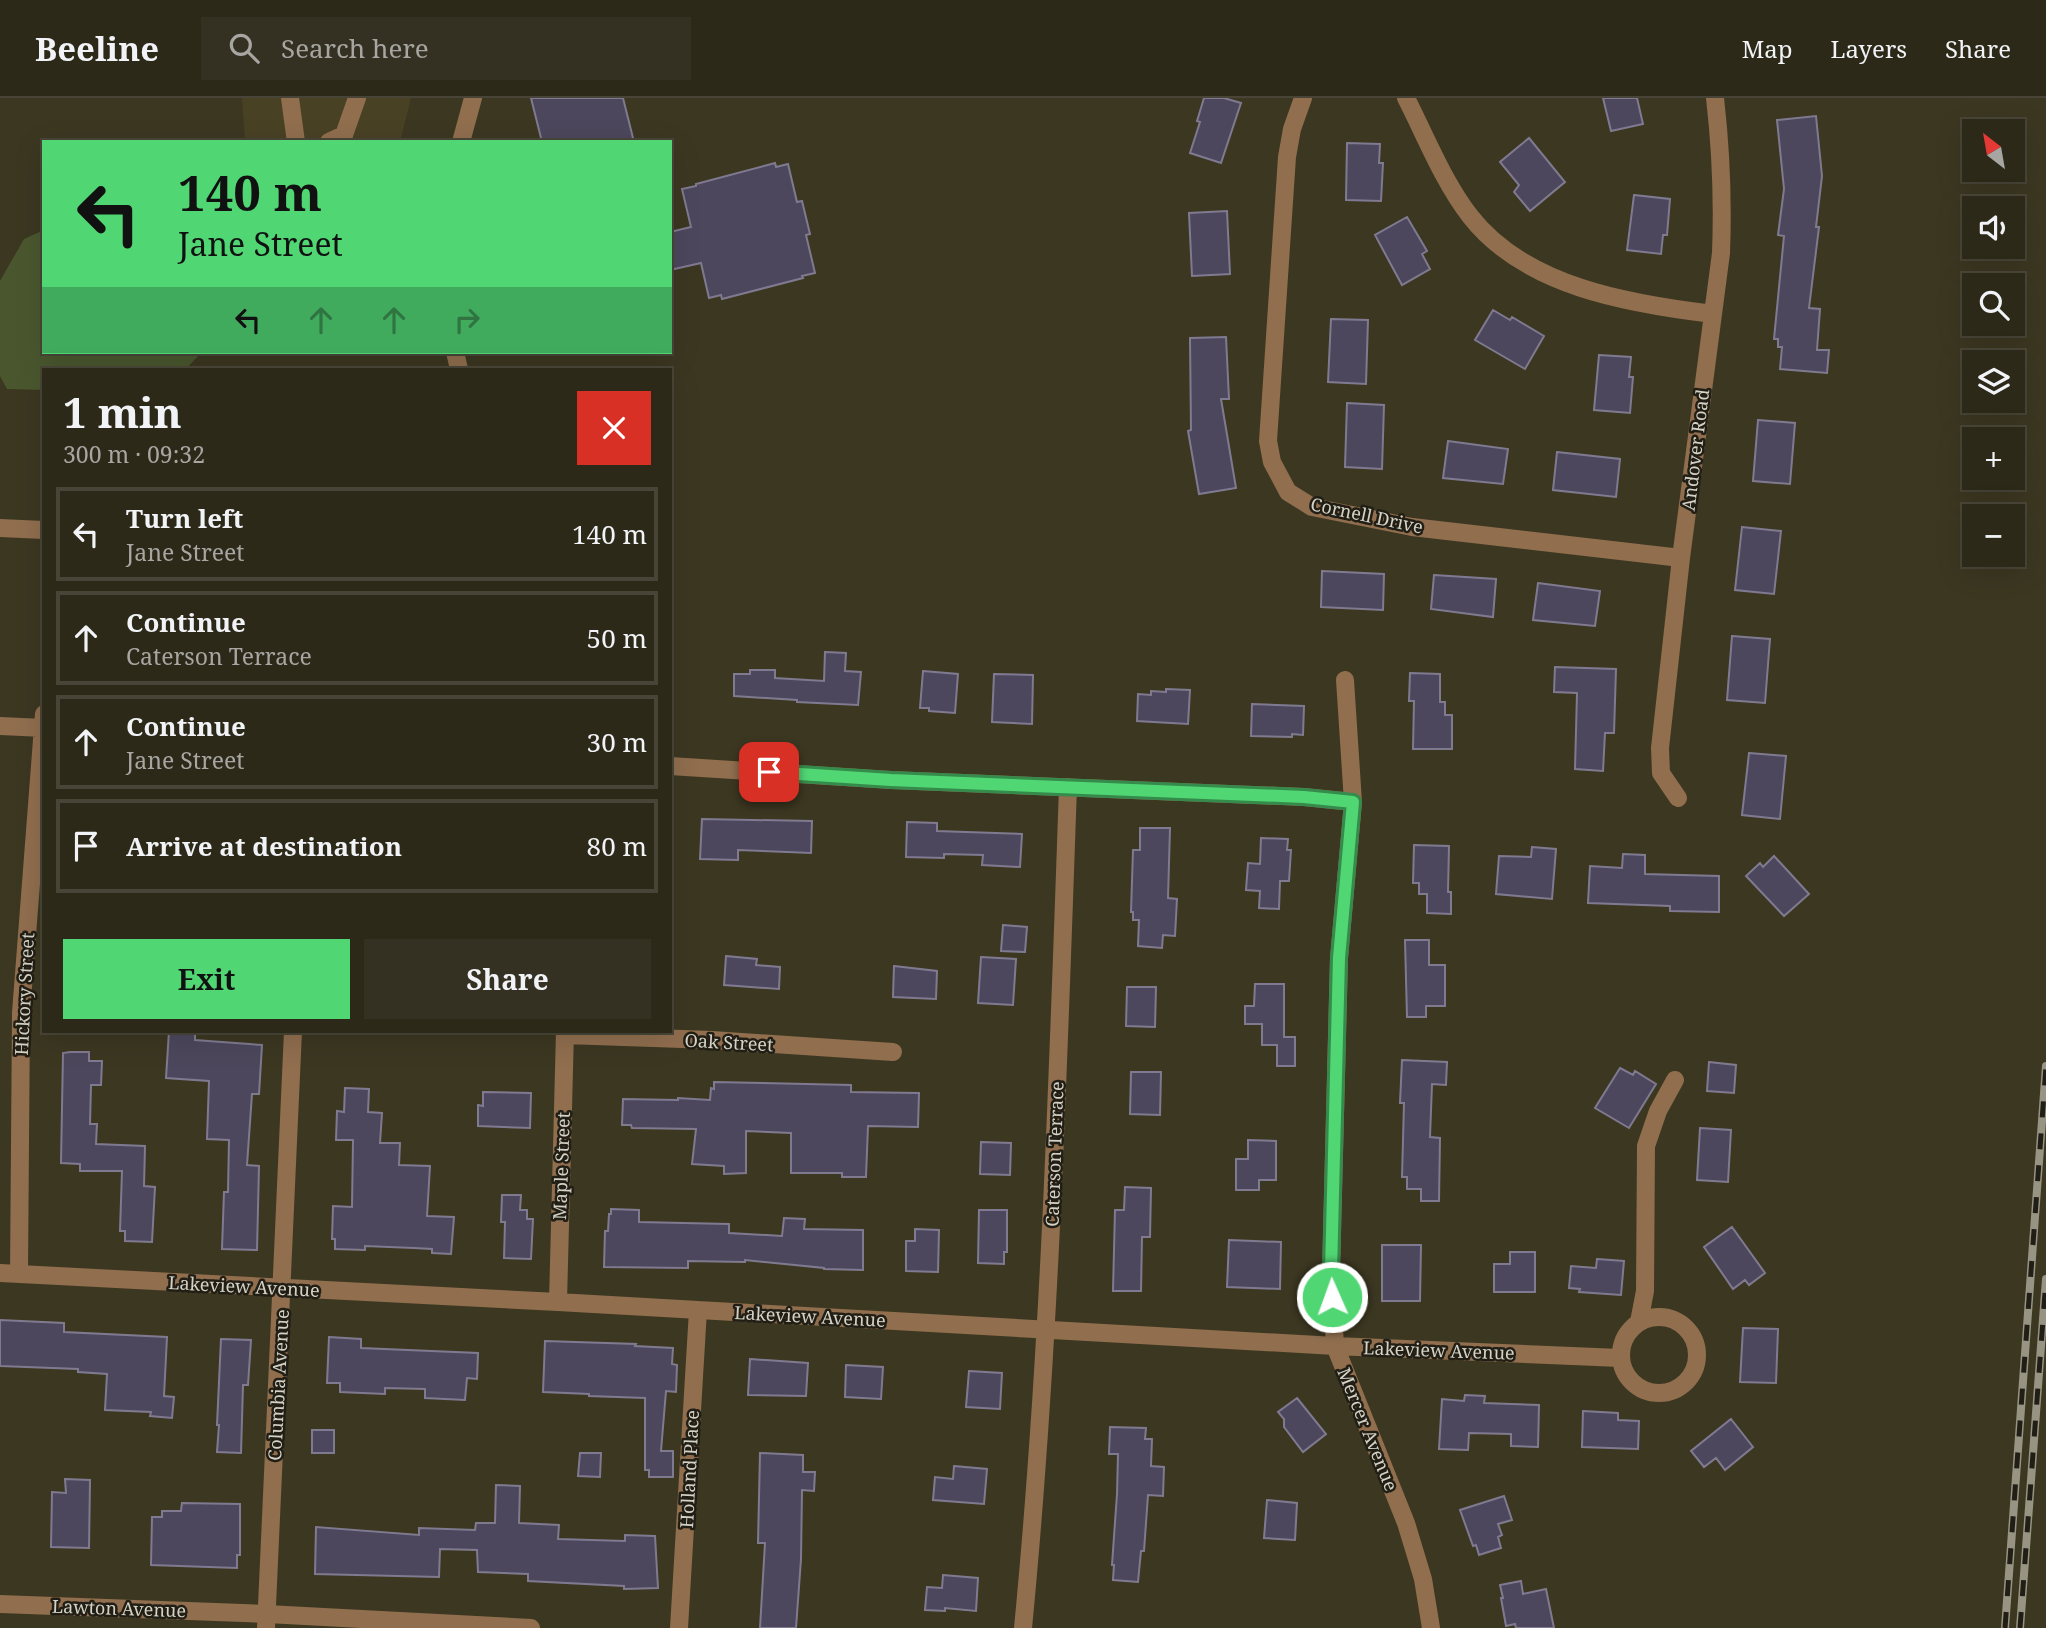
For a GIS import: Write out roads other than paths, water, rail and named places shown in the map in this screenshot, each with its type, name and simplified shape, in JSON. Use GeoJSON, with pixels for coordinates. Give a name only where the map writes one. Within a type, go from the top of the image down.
{"type":"FeatureCollection","features":[{"type":"Feature","properties":{"kind":"street"},"geometry":{"type":"LineString","coordinates":[[290,98],[296,140]]}},
{"type":"Feature","properties":{"kind":"street"},"geometry":{"type":"LineString","coordinates":[[333,140],[344,135],[357,98]]}},
{"type":"Feature","properties":{"kind":"street"},"geometry":{"type":"LineString","coordinates":[[462,140],[473,98]]}},
{"type":"Feature","properties":{"kind":"street","name":"Cornell Drive"},"geometry":{"type":"LineString","coordinates":[[1303,98],[1292,129],[1287,158],[1268,441],[1272,462],[1288,492],[1312,507],[1412,527],[1681,558]]}},
{"type":"Feature","properties":{"kind":"street"},"geometry":{"type":"LineString","coordinates":[[1406,98],[1441,168],[1469,215],[1483,231],[1517,258],[1541,272],[1595,292],[1713,314]]}},
{"type":"Feature","properties":{"kind":"street","name":"Andover Road"},"geometry":{"type":"LineString","coordinates":[[1678,797],[1661,773],[1660,748],[1681,558],[1721,253],[1722,173],[1715,98]]}},
{"type":"Feature","properties":{"kind":"street"},"geometry":{"type":"LineString","coordinates":[[467,120],[477,140]]}},
{"type":"Feature","properties":{"kind":"street"},"geometry":{"type":"LineString","coordinates":[[0,527],[42,530]]}},
{"type":"Feature","properties":{"kind":"street","name":"Mercer Avenue"},"geometry":{"type":"LineString","coordinates":[[1345,680],[1353,802],[1339,958],[1331,1272],[1335,1346],[1406,1523],[1423,1579],[1431,1628]]}},
{"type":"Feature","properties":{"kind":"street"},"geometry":{"type":"LineString","coordinates":[[0,726],[42,723]]}},
{"type":"Feature","properties":{"kind":"street","name":"Hickory Street"},"geometry":{"type":"LineString","coordinates":[[19,1274],[20,1013],[42,736]]}},
{"type":"Feature","properties":{"kind":"street"},"geometry":{"type":"LineString","coordinates":[[672,766],[891,780],[1304,797],[1353,802]]}},
{"type":"Feature","properties":{"kind":"street","name":"Caterson Terrace"},"geometry":{"type":"LineString","coordinates":[[1023,1628],[1033,1528],[1046,1329],[1068,787]]}},
{"type":"Feature","properties":{"kind":"street","name":"Columbia Avenue"},"geometry":{"type":"LineString","coordinates":[[267,1621],[293,1033]]}},
{"type":"Feature","properties":{"kind":"street","name":"Oak Street"},"geometry":{"type":"LineString","coordinates":[[565,1033],[893,1052]]}},
{"type":"Feature","properties":{"kind":"street","name":"Maple Street"},"geometry":{"type":"LineString","coordinates":[[558,1302],[565,1033]]}},
{"type":"Feature","properties":{"kind":"street"},"geometry":{"type":"LineString","coordinates":[[1639,1322],[1644,1291],[1646,1146],[1658,1111],[1675,1080]]}},
{"type":"Feature","properties":{"kind":"street","name":"Lakeview Avenue"},"geometry":{"type":"LineString","coordinates":[[0,1273],[1335,1346],[1620,1358]]}},
{"type":"Feature","properties":{"kind":"street","name":"Holland Place"},"geometry":{"type":"LineString","coordinates":[[679,1628],[698,1310]]}},
{"type":"Feature","properties":{"kind":"street"},"geometry":{"type":"LineString","coordinates":[[1662,1317],[1675,1321],[1686,1328],[1694,1341],[1696,1362],[1692,1374],[1678,1389],[1656,1394],[1644,1391],[1633,1384],[1625,1373],[1620,1358],[1623,1343],[1629,1331],[1639,1322],[1662,1317]]}},
{"type":"Feature","properties":{"kind":"street","name":"Lawton Avenue"},"geometry":{"type":"LineString","coordinates":[[0,1604],[267,1621],[531,1628]]}},
{"type":"Feature","properties":{"kind":"railway"},"geometry":{"type":"LineString","coordinates":[[2005,1628],[2046,1066]]}},
{"type":"Feature","properties":{"kind":"railway"},"geometry":{"type":"LineString","coordinates":[[2020,1628],[2046,1279]]}}]}
